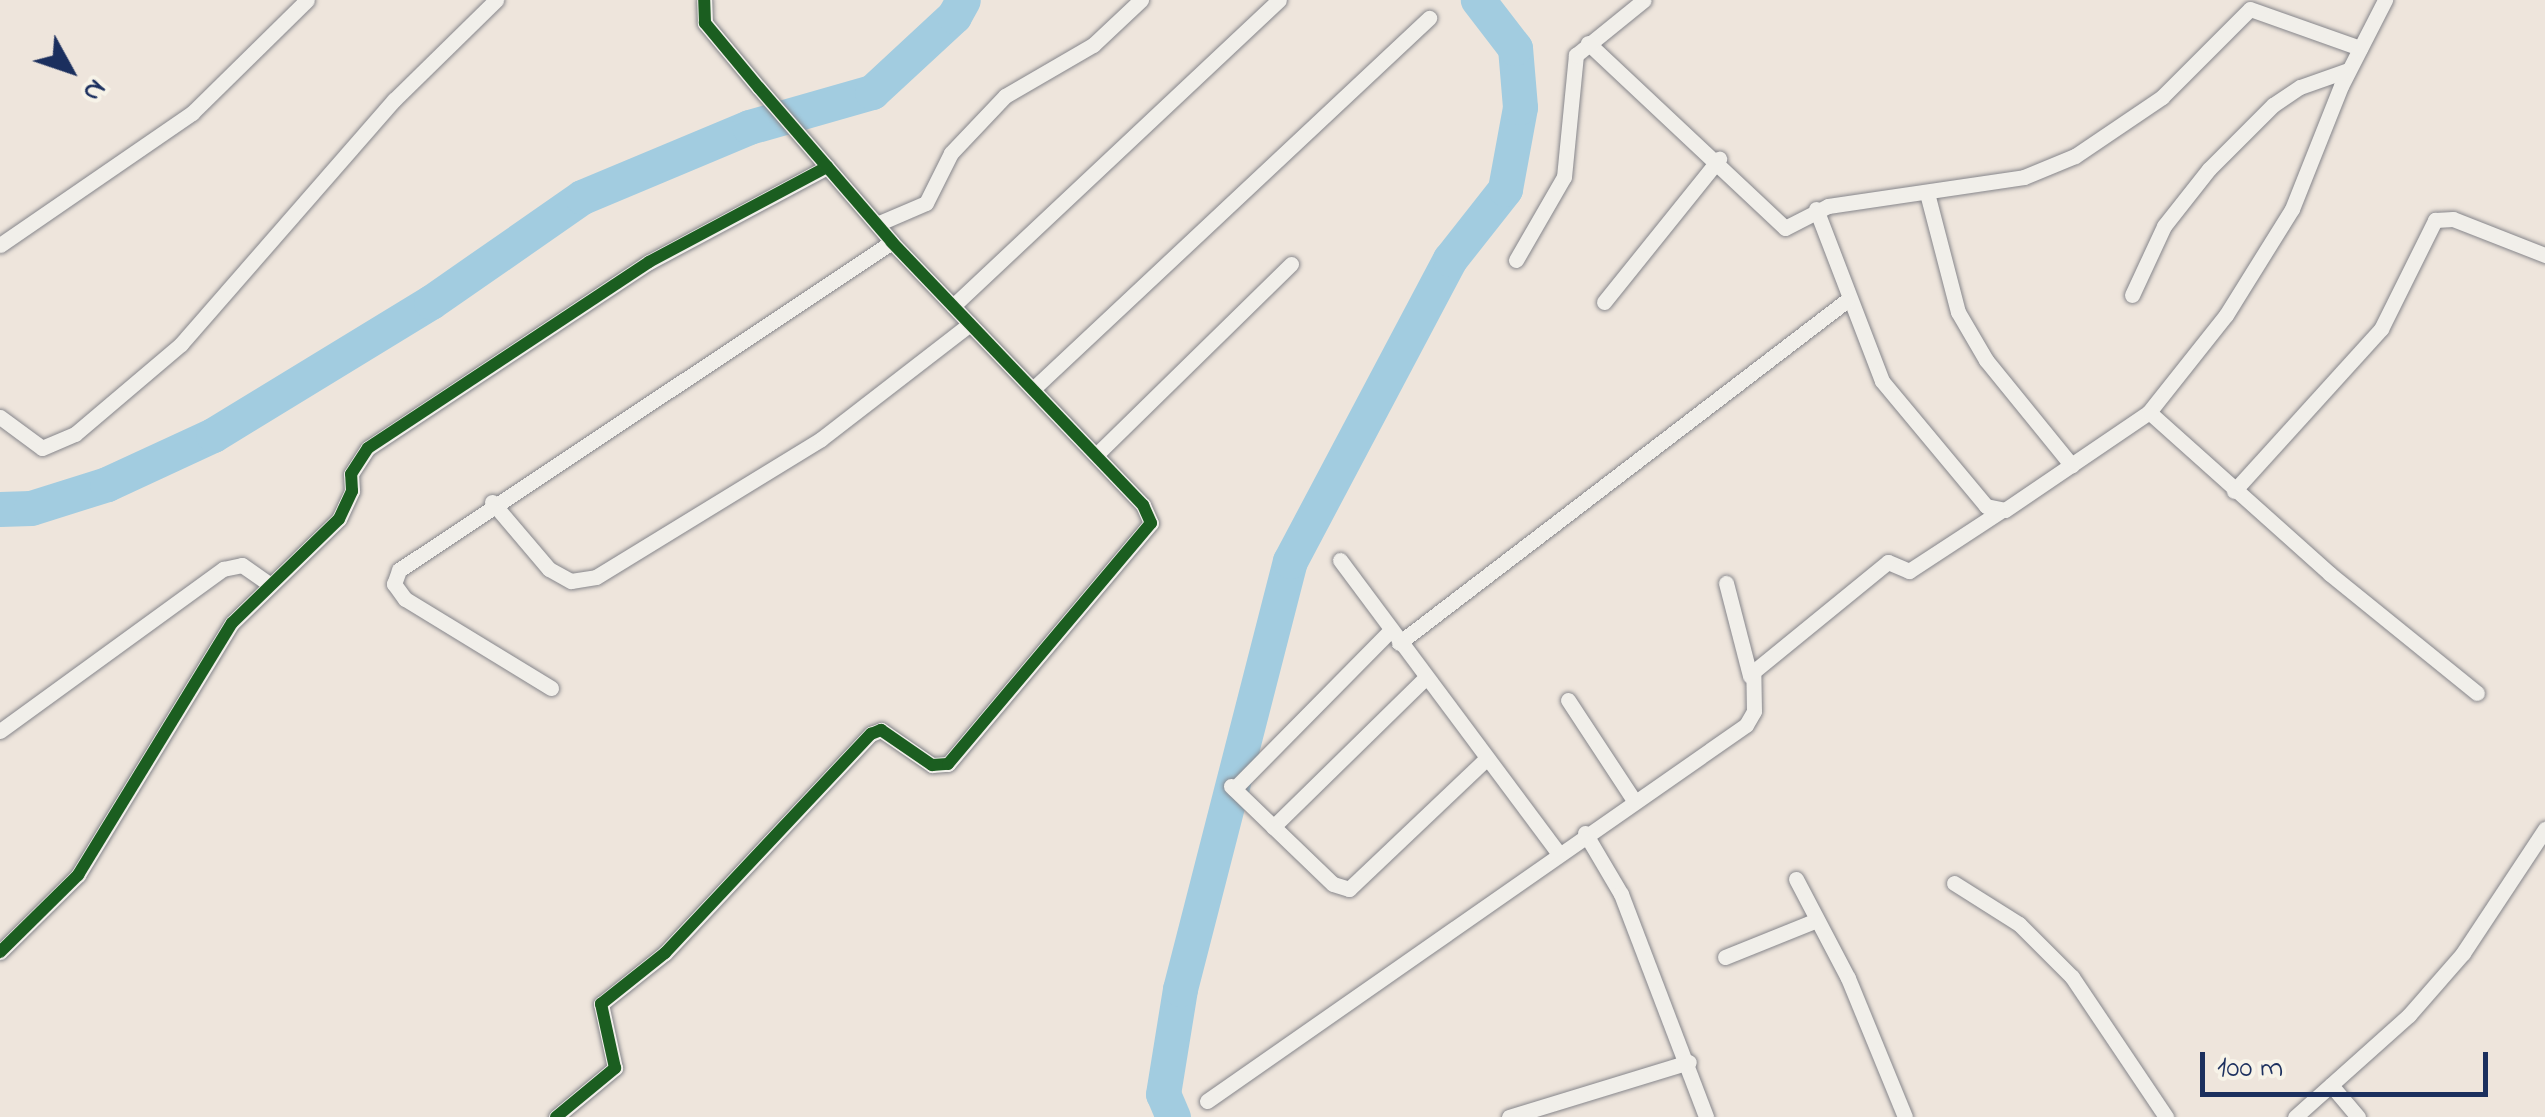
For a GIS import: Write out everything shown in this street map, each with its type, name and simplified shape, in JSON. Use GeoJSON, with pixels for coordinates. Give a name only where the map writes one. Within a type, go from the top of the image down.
{"type":"FeatureCollection","features":[{"type":"Feature","properties":{"kind":"street"},"geometry":{"type":"LineString","coordinates":[[0,245],[192,112],[306,0]]}},
{"type":"Feature","properties":{"kind":"street"},"geometry":{"type":"LineString","coordinates":[[0,418],[42,448],[88,422],[180,344],[394,100],[496,0]]}},
{"type":"Feature","properties":{"kind":"street"},"geometry":{"type":"LineString","coordinates":[[556,1117],[615,1068],[601,1004],[686,931],[871,734],[881,730],[932,765],[948,764],[1148,531],[1149,515],[892,242],[758,88],[705,24],[704,0]]}},
{"type":"Feature","properties":{"kind":"street"},"geometry":{"type":"LineString","coordinates":[[876,224],[926,203],[951,153],[1005,96],[1093,46],[1141,0]]}},
{"type":"Feature","properties":{"kind":"street"},"geometry":{"type":"LineString","coordinates":[[953,306],[1279,0]]}},
{"type":"Feature","properties":{"kind":"street"},"geometry":{"type":"LineString","coordinates":[[1516,260],[1564,177],[1574,64],[1588,43],[1644,0]]}},
{"type":"Feature","properties":{"kind":"street"},"geometry":{"type":"LineString","coordinates":[[1750,676],[1888,562],[1909,571],[2149,412],[2268,253],[2348,70],[2385,0]]}},
{"type":"Feature","properties":{"kind":"street"},"geometry":{"type":"LineString","coordinates":[[1588,43],[1719,159],[1780,228],[1816,209],[2024,177],[2075,156],[2162,97],[2250,9],[2363,42]]}},
{"type":"Feature","properties":{"kind":"street"},"geometry":{"type":"LineString","coordinates":[[1034,390],[1429,18]]}},
{"type":"Feature","properties":{"kind":"street"},"geometry":{"type":"LineString","coordinates":[[2132,296],[2164,226],[2209,168],[2273,105],[2300,86],[2348,70]]}},
{"type":"Feature","properties":{"kind":"street"},"geometry":{"type":"LineString","coordinates":[[1604,302],[1719,159]]}},
{"type":"Feature","properties":{"kind":"street"},"geometry":{"type":"LineString","coordinates":[[0,952],[78,875],[208,659],[268,582],[339,519],[352,491],[351,474],[368,448],[649,262],[823,163]]}},
{"type":"Feature","properties":{"kind":"street"},"geometry":{"type":"LineString","coordinates":[[1927,194],[1958,312],[1986,360],[2072,466]]}},
{"type":"Feature","properties":{"kind":"street"},"geometry":{"type":"LineString","coordinates":[[1816,209],[1846,301],[1882,381],[1976,494],[1999,512]]}},
{"type":"Feature","properties":{"kind":"street"},"geometry":{"type":"LineString","coordinates":[[2234,491],[2382,329],[2435,220],[2453,218],[2545,255]]}},
{"type":"Feature","properties":{"kind":"street"},"geometry":{"type":"LineString","coordinates":[[551,688],[404,599],[394,584],[406,562],[892,242]]}},
{"type":"Feature","properties":{"kind":"street"},"geometry":{"type":"LineString","coordinates":[[1096,455],[1291,264]]}},
{"type":"Feature","properties":{"kind":"street"},"geometry":{"type":"LineString","coordinates":[[1484,760],[1348,890],[1334,884],[1233,787],[1394,637],[1846,301]]}},
{"type":"Feature","properties":{"kind":"street"},"geometry":{"type":"LineString","coordinates":[[492,502],[548,569],[572,580],[596,577],[806,449],[970,324]]}},
{"type":"Feature","properties":{"kind":"street"},"geometry":{"type":"LineString","coordinates":[[2149,412],[2234,491],[2477,693]]}},
{"type":"Feature","properties":{"kind":"street"},"geometry":{"type":"LineString","coordinates":[[1340,560],[1484,760],[1558,853]]}},
{"type":"Feature","properties":{"kind":"street"},"geometry":{"type":"LineString","coordinates":[[0,731],[223,569],[242,565],[268,582]]}},
{"type":"Feature","properties":{"kind":"street"},"geometry":{"type":"LineString","coordinates":[[1208,1101],[1750,720],[1750,676],[1726,583]]}},
{"type":"Feature","properties":{"kind":"street"},"geometry":{"type":"LineString","coordinates":[[1273,827],[1424,679]]}},
{"type":"Feature","properties":{"kind":"street"},"geometry":{"type":"LineString","coordinates":[[1568,700],[1633,800]]}},
{"type":"Feature","properties":{"kind":"street"},"geometry":{"type":"LineString","coordinates":[[2295,1117],[2464,953],[2545,829]]}},
{"type":"Feature","properties":{"kind":"street"},"geometry":{"type":"LineString","coordinates":[[1585,833],[1621,894],[1706,1117]]}},
{"type":"Feature","properties":{"kind":"street"},"geometry":{"type":"LineString","coordinates":[[1796,879],[1905,1117]]}},
{"type":"Feature","properties":{"kind":"street"},"geometry":{"type":"LineString","coordinates":[[1954,883],[2018,924],[2072,977],[2166,1117]]}},
{"type":"Feature","properties":{"kind":"street"},"geometry":{"type":"LineString","coordinates":[[1725,957],[1817,920]]}},
{"type":"Feature","properties":{"kind":"street"},"geometry":{"type":"LineString","coordinates":[[1509,1117],[1688,1062]]}},
{"type":"Feature","properties":{"kind":"street"},"geometry":{"type":"LineString","coordinates":[[2331,1086],[2358,1117]]}},
{"type":"Feature","properties":{"kind":"waterway"},"geometry":{"type":"LineString","coordinates":[[0,509],[31,508],[107,484],[213,435],[431,302],[582,197],[749,127],[872,92],[954,16],[963,0]]}},
{"type":"Feature","properties":{"kind":"waterway"},"geometry":{"type":"LineString","coordinates":[[1173,1117],[1163,1094],[1180,989],[1290,561],[1450,259],[1505,189],[1520,107],[1515,48],[1478,0]]}},
{"type":"Feature","properties":{"kind":"cycle path"},"geometry":{"type":"LineString","coordinates":[[556,1117],[615,1068],[601,1004],[665,953],[871,734],[881,730],[932,765],[948,764],[1151,523],[1143,505],[892,242],[759,88],[705,23],[704,0]]}},
{"type":"Feature","properties":{"kind":"cycle path"},"geometry":{"type":"LineString","coordinates":[[0,952],[78,875],[232,623],[339,519],[352,491],[351,474],[368,448],[649,262],[827,167]]}}]}
